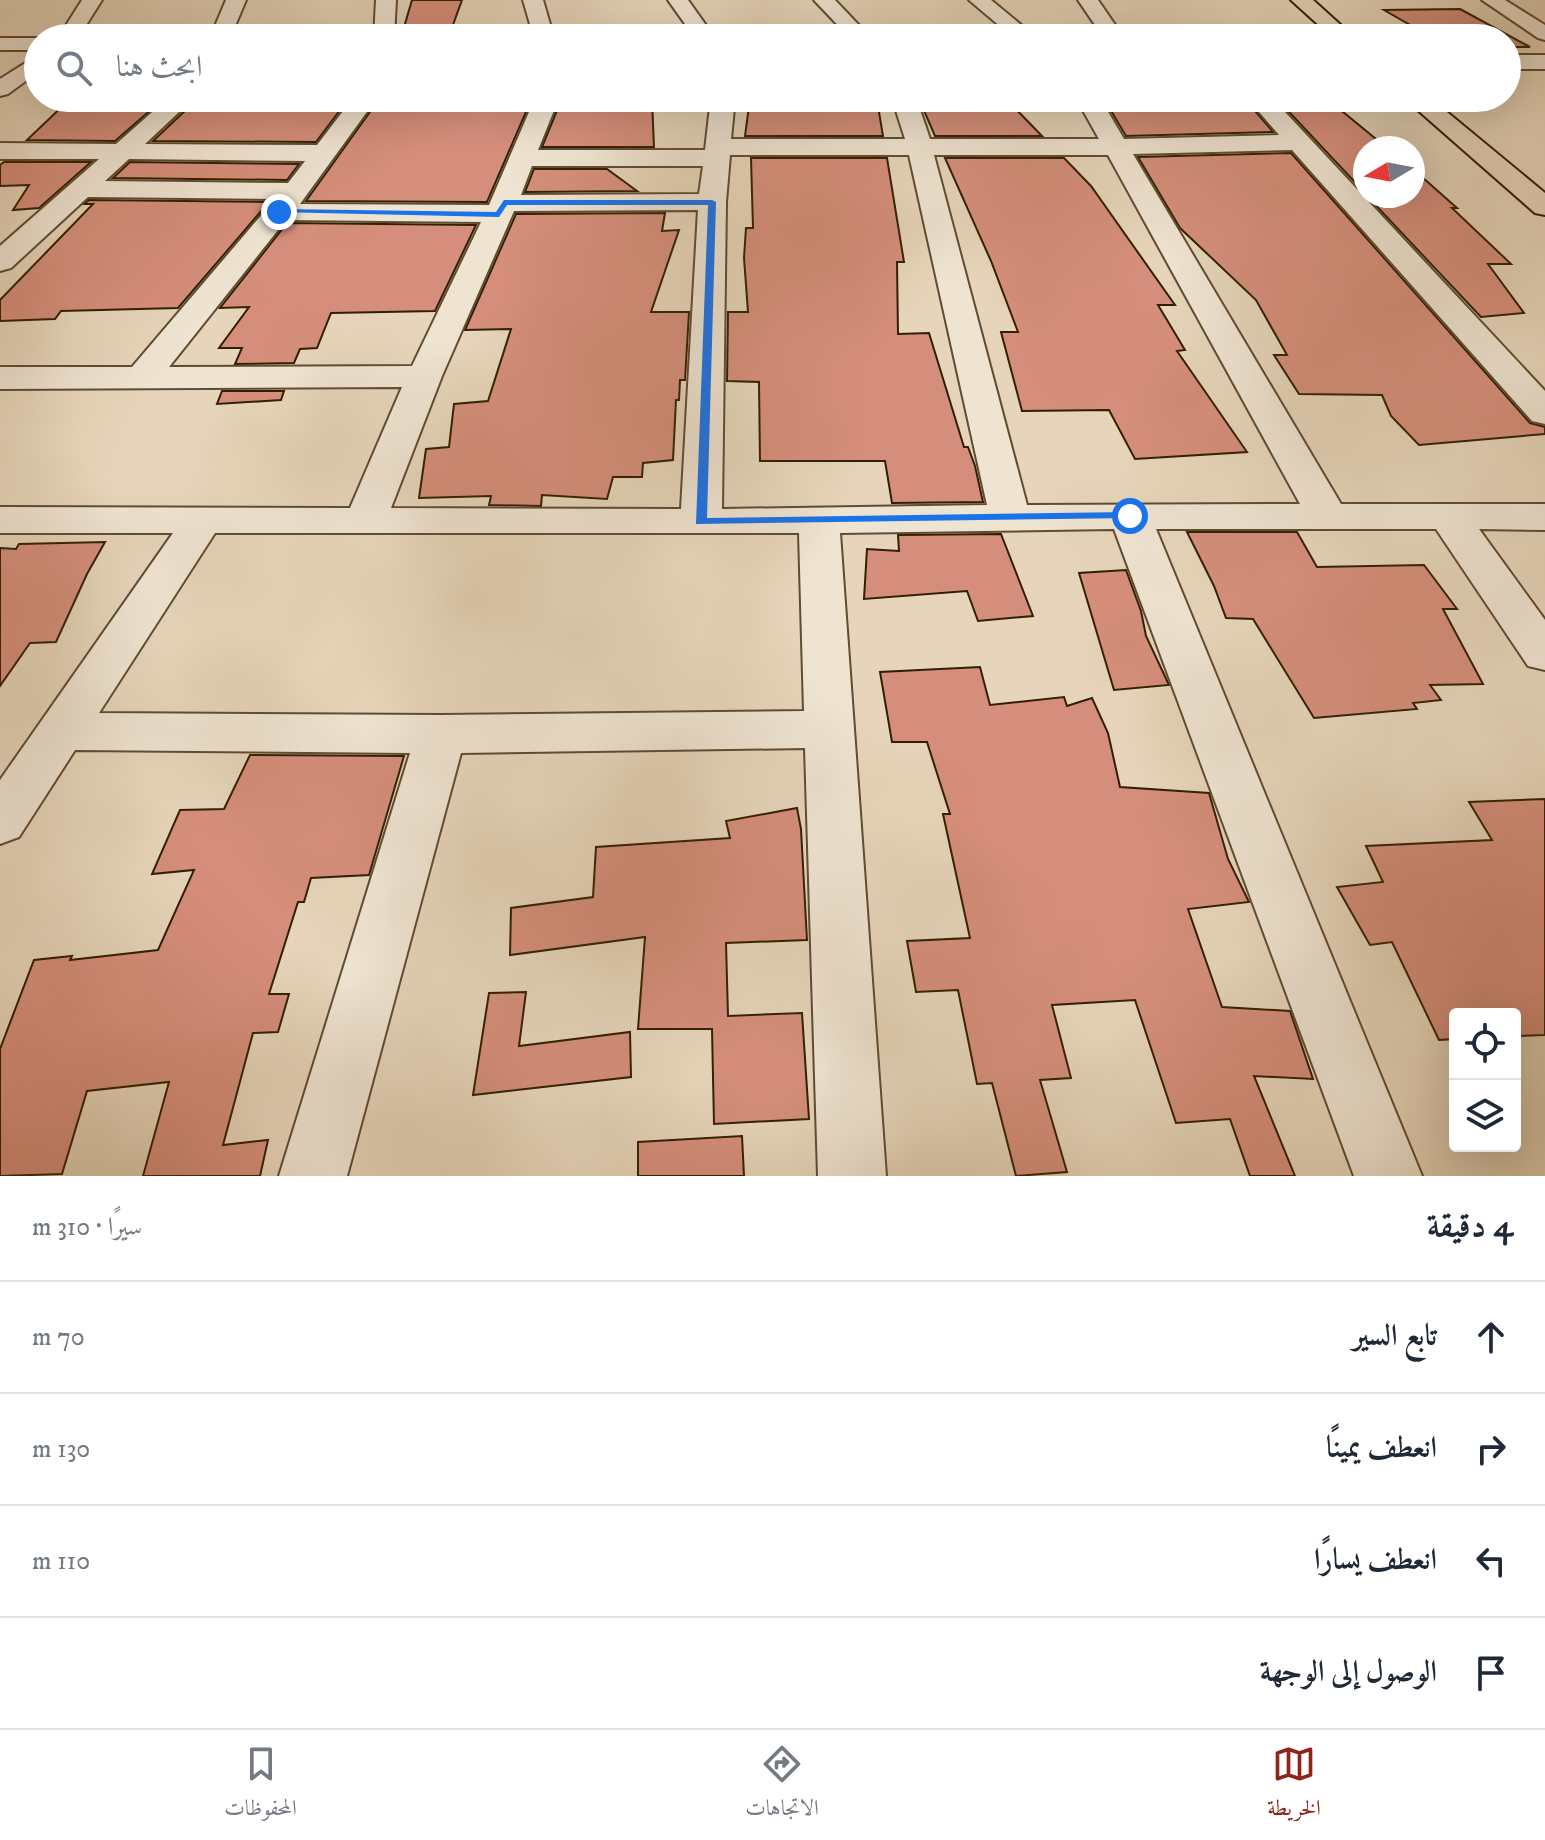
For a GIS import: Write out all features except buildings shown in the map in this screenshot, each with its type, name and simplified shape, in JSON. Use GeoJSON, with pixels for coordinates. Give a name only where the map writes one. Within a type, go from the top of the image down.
{"type":"FeatureCollection","features":[{"type":"Feature","properties":{"kind":"main road"},"geometry":{"type":"LineString","coordinates":[[1301,0],[1329,24]]}},
{"type":"Feature","properties":{"kind":"main road"},"geometry":{"type":"LineString","coordinates":[[1433,112],[1545,206]]}},
{"type":"Feature","properties":{"kind":"street"},"geometry":{"type":"LineString","coordinates":[[77,24],[92,0]]}},
{"type":"Feature","properties":{"kind":"street"},"geometry":{"type":"LineString","coordinates":[[226,24],[236,0]]}},
{"type":"Feature","properties":{"kind":"street"},"geometry":{"type":"LineString","coordinates":[[385,24],[386,0]]}},
{"type":"Feature","properties":{"kind":"street"},"geometry":{"type":"LineString","coordinates":[[533,0],[540,24]]}},
{"type":"Feature","properties":{"kind":"street"},"geometry":{"type":"LineString","coordinates":[[678,0],[695,24]]}},
{"type":"Feature","properties":{"kind":"street"},"geometry":{"type":"LineString","coordinates":[[824,0],[847,24]]}},
{"type":"Feature","properties":{"kind":"street"},"geometry":{"type":"LineString","coordinates":[[979,0],[1009,24]]}},
{"type":"Feature","properties":{"kind":"street"},"geometry":{"type":"LineString","coordinates":[[1088,0],[1104,24]]}},
{"type":"Feature","properties":{"kind":"street"},"geometry":{"type":"LineString","coordinates":[[1492,0],[1545,34]]}},
{"type":"Feature","properties":{"kind":"street"},"geometry":{"type":"LineString","coordinates":[[0,44],[24,44]]}},
{"type":"Feature","properties":{"kind":"street"},"geometry":{"type":"LineString","coordinates":[[1521,62],[1545,62]]}},
{"type":"Feature","properties":{"kind":"street"},"geometry":{"type":"LineString","coordinates":[[0,89],[24,72]]}},
{"type":"Feature","properties":{"kind":"street"},"geometry":{"type":"LineString","coordinates":[[0,262],[167,112]]}},
{"type":"Feature","properties":{"kind":"street"},"geometry":{"type":"LineString","coordinates":[[142,377],[288,201],[355,112]]}},
{"type":"Feature","properties":{"kind":"street"},"geometry":{"type":"LineString","coordinates":[[365,522],[424,376],[501,209],[541,112]]}},
{"type":"Feature","properties":{"kind":"street"},"geometry":{"type":"LineString","coordinates":[[701,522],[712,202],[721,112]]}},
{"type":"Feature","properties":{"kind":"street"},"geometry":{"type":"LineString","coordinates":[[908,112],[920,148],[1010,518]]}},
{"type":"Feature","properties":{"kind":"street"},"geometry":{"type":"LineString","coordinates":[[1097,112],[1327,515]]}},
{"type":"Feature","properties":{"kind":"street"},"geometry":{"type":"LineString","coordinates":[[1271,112],[1545,413]]}},
{"type":"Feature","properties":{"kind":"street"},"geometry":{"type":"LineString","coordinates":[[523,158],[1298,142]]}},
{"type":"Feature","properties":{"kind":"street"},"geometry":{"type":"LineString","coordinates":[[0,151],[324,153]]}},
{"type":"Feature","properties":{"kind":"street"},"geometry":{"type":"LineString","coordinates":[[84,189],[501,209],[712,202]]}},
{"type":"Feature","properties":{"kind":"street"},"geometry":{"type":"LineString","coordinates":[[0,378],[424,376]]}},
{"type":"Feature","properties":{"kind":"street"},"geometry":{"type":"LineString","coordinates":[[1130,516],[1388,1176]]}},
{"type":"Feature","properties":{"kind":"street"},"geometry":{"type":"LineString","coordinates":[[0,520],[701,522],[1130,516],[1545,517]]}},
{"type":"Feature","properties":{"kind":"street"},"geometry":{"type":"LineString","coordinates":[[1448,516],[1545,654]]}},
{"type":"Feature","properties":{"kind":"street"},"geometry":{"type":"LineString","coordinates":[[0,822],[203,520]]}},
{"type":"Feature","properties":{"kind":"street"},"geometry":{"type":"LineString","coordinates":[[819,520],[852,1176]]}},
{"type":"Feature","properties":{"kind":"street"},"geometry":{"type":"LineString","coordinates":[[59,731],[441,734],[828,729]]}},
{"type":"Feature","properties":{"kind":"street"},"geometry":{"type":"LineString","coordinates":[[313,1176],[441,734]]}},
{"type":"Feature","properties":{"kind":"route"},"geometry":{"type":"LineString","coordinates":[[279,212],[499,214],[504,203],[712,202],[701,522],[1130,516]]}}]}
